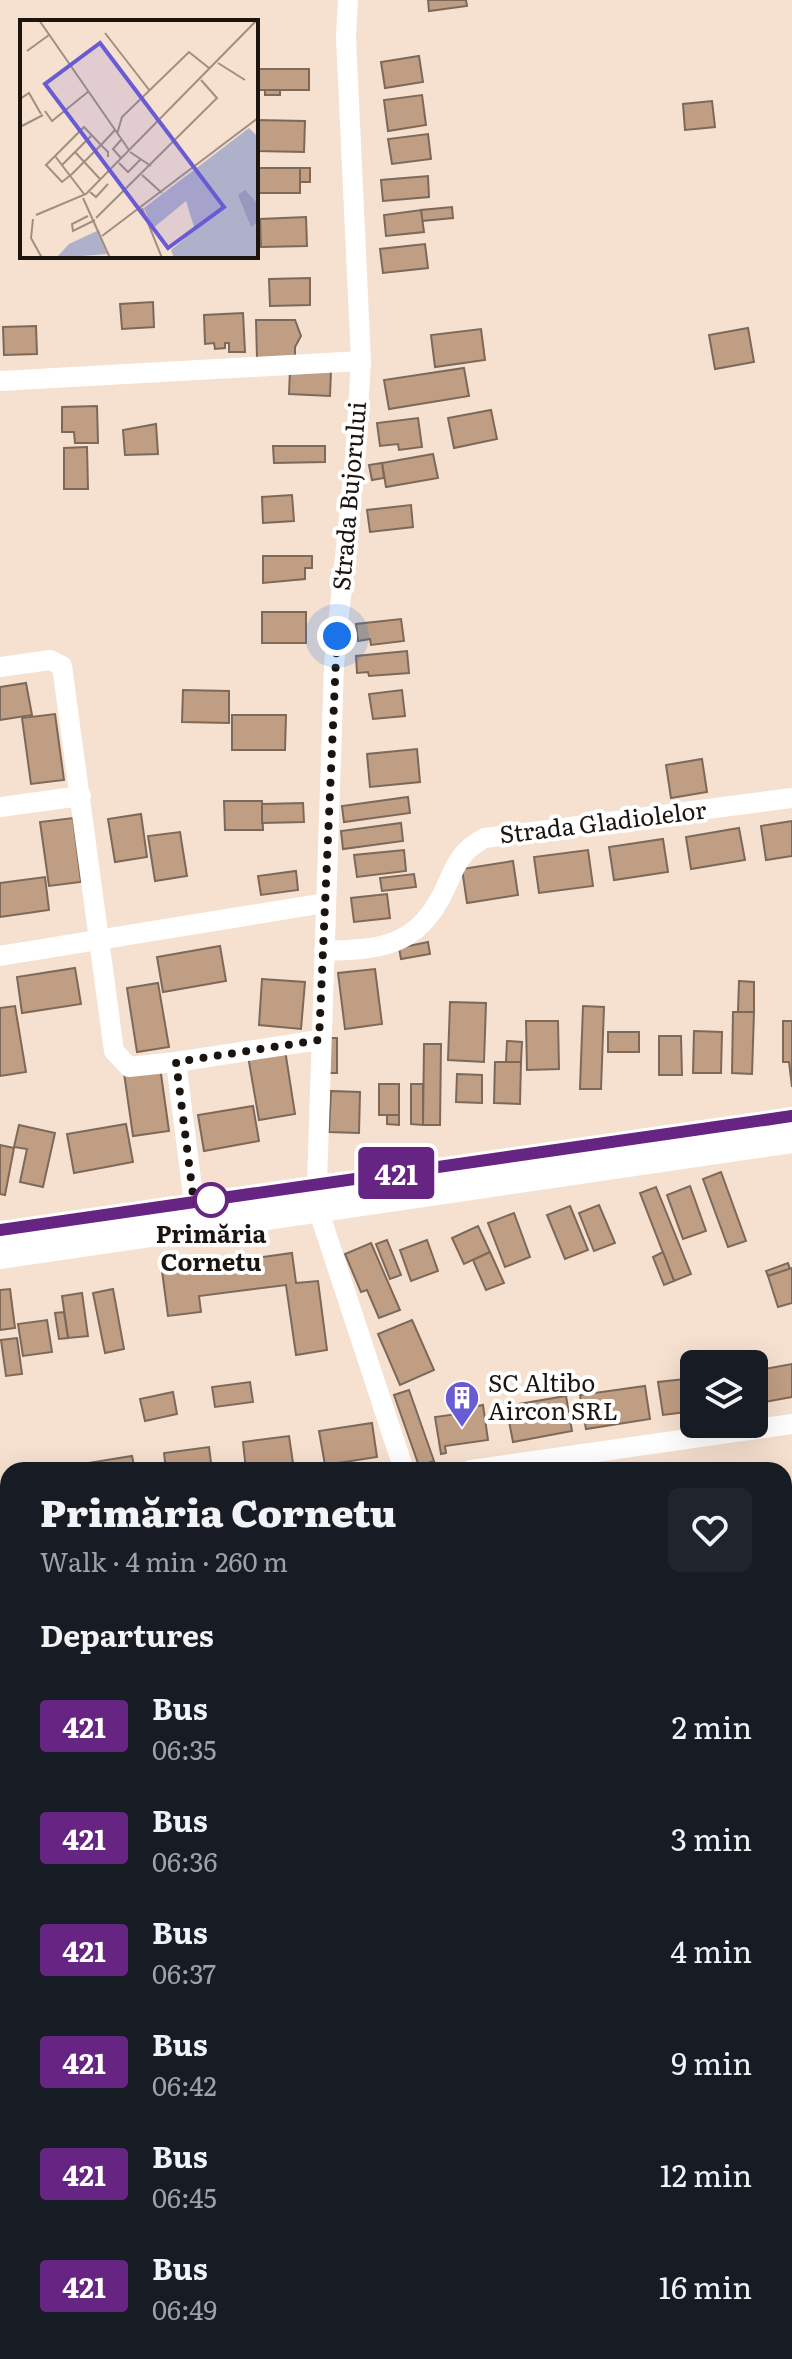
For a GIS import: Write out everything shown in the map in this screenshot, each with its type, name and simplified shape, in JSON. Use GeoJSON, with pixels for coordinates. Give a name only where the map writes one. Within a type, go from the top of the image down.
{"type":"FeatureCollection","features":[{"type":"Feature","properties":{"kind":"highway"},"geometry":{"type":"LineString","coordinates":[[0,1251],[792,1116]]}},
{"type":"Feature","properties":{"kind":"highway"},"geometry":{"type":"LineString","coordinates":[[0,1230],[194,1203],[317,1195],[792,1135]]}},
{"type":"Feature","properties":{"kind":"street","name":"Strada Bujorului"},"geometry":{"type":"LineString","coordinates":[[348,0],[346,37],[361,361],[355,459],[334,665],[319,1040],[317,1195],[401,1462]]}},
{"type":"Feature","properties":{"kind":"street"},"geometry":{"type":"LineString","coordinates":[[0,381],[361,361]]}},
{"type":"Feature","properties":{"kind":"street"},"geometry":{"type":"LineString","coordinates":[[0,667],[50,660],[62,666],[98,940],[117,1058],[129,1067],[319,1040]]}},
{"type":"Feature","properties":{"kind":"street"},"geometry":{"type":"LineString","coordinates":[[0,807],[81,796]]}},
{"type":"Feature","properties":{"kind":"street","name":"Strada Gladiolelor"},"geometry":{"type":"LineString","coordinates":[[324,951],[391,945],[414,932],[431,914],[455,864],[468,847],[485,838],[792,798]]}},
{"type":"Feature","properties":{"kind":"street"},"geometry":{"type":"LineString","coordinates":[[0,956],[325,903]]}},
{"type":"Feature","properties":{"kind":"street"},"geometry":{"type":"LineString","coordinates":[[176,1062],[194,1203]]}},
{"type":"Feature","properties":{"kind":"street"},"geometry":{"type":"LineString","coordinates":[[527,1462],[792,1424]]}},
{"type":"Feature","properties":{"kind":"building"},"geometry":{"type":"Polygon","coordinates":[[[428,0],[466,0],[467,6],[429,11],[428,0]]]}},
{"type":"Feature","properties":{"kind":"building"},"geometry":{"type":"Polygon","coordinates":[[[419,56],[423,82],[385,88],[381,62],[419,56]]]}},
{"type":"Feature","properties":{"kind":"building"},"geometry":{"type":"Polygon","coordinates":[[[258,69],[309,69],[309,90],[258,90],[258,69]]]}},
{"type":"Feature","properties":{"kind":"building"},"geometry":{"type":"Polygon","coordinates":[[[265,90],[280,90],[280,95],[265,95],[265,90]]]}},
{"type":"Feature","properties":{"kind":"building"},"geometry":{"type":"Polygon","coordinates":[[[422,95],[426,125],[388,131],[384,100],[422,95]]]}},
{"type":"Feature","properties":{"kind":"building"},"geometry":{"type":"Polygon","coordinates":[[[712,101],[715,127],[685,130],[683,104],[712,101]]]}},
{"type":"Feature","properties":{"kind":"building"},"geometry":{"type":"Polygon","coordinates":[[[258,120],[305,121],[304,152],[258,151],[258,120]]]}},
{"type":"Feature","properties":{"kind":"building"},"geometry":{"type":"Polygon","coordinates":[[[428,134],[431,159],[392,164],[388,139],[428,134]]]}},
{"type":"Feature","properties":{"kind":"building"},"geometry":{"type":"Polygon","coordinates":[[[258,168],[300,168],[300,193],[258,193],[258,168]]]}},
{"type":"Feature","properties":{"kind":"building"},"geometry":{"type":"Polygon","coordinates":[[[300,168],[310,168],[310,182],[300,182],[300,168]]]}},
{"type":"Feature","properties":{"kind":"building"},"geometry":{"type":"Polygon","coordinates":[[[428,176],[429,197],[383,201],[381,180],[428,176]]]}},
{"type":"Feature","properties":{"kind":"building"},"geometry":{"type":"Polygon","coordinates":[[[452,207],[453,218],[422,221],[421,210],[452,207]]]}},
{"type":"Feature","properties":{"kind":"building"},"geometry":{"type":"Polygon","coordinates":[[[421,210],[424,232],[386,236],[384,215],[421,210]]]}},
{"type":"Feature","properties":{"kind":"building"},"geometry":{"type":"Polygon","coordinates":[[[306,217],[307,246],[261,247],[260,219],[306,217]]]}},
{"type":"Feature","properties":{"kind":"building"},"geometry":{"type":"Polygon","coordinates":[[[425,244],[428,268],[383,273],[380,249],[425,244]]]}},
{"type":"Feature","properties":{"kind":"building"},"geometry":{"type":"Polygon","coordinates":[[[310,278],[310,305],[270,306],[269,279],[310,278]]]}},
{"type":"Feature","properties":{"kind":"building"},"geometry":{"type":"Polygon","coordinates":[[[153,302],[154,327],[122,329],[120,304],[153,302]]]}},
{"type":"Feature","properties":{"kind":"building"},"geometry":{"type":"Polygon","coordinates":[[[243,313],[245,352],[229,352],[229,343],[225,343],[225,348],[215,349],[214,343],[205,344],[204,315],[243,313]]]}},
{"type":"Feature","properties":{"kind":"building"},"geometry":{"type":"Polygon","coordinates":[[[256,320],[295,320],[301,336],[295,347],[295,358],[257,358],[256,320]]]}},
{"type":"Feature","properties":{"kind":"building"},"geometry":{"type":"Polygon","coordinates":[[[36,326],[37,354],[4,355],[3,327],[36,326]]]}},
{"type":"Feature","properties":{"kind":"building"},"geometry":{"type":"Polygon","coordinates":[[[748,328],[754,362],[715,369],[709,335],[748,328]]]}},
{"type":"Feature","properties":{"kind":"building"},"geometry":{"type":"Polygon","coordinates":[[[481,329],[485,360],[435,367],[431,335],[481,329]]]}},
{"type":"Feature","properties":{"kind":"building"},"geometry":{"type":"Polygon","coordinates":[[[464,368],[469,396],[389,409],[384,380],[464,368]]]}},
{"type":"Feature","properties":{"kind":"building"},"geometry":{"type":"Polygon","coordinates":[[[290,370],[331,371],[330,396],[289,394],[290,370]]]}},
{"type":"Feature","properties":{"kind":"building"},"geometry":{"type":"Polygon","coordinates":[[[97,406],[98,443],[75,443],[74,432],[62,432],[62,407],[97,406]]]}},
{"type":"Feature","properties":{"kind":"building"},"geometry":{"type":"Polygon","coordinates":[[[491,410],[497,439],[454,448],[448,418],[491,410]]]}},
{"type":"Feature","properties":{"kind":"building"},"geometry":{"type":"Polygon","coordinates":[[[418,418],[422,447],[399,450],[398,444],[380,446],[377,423],[418,418]]]}},
{"type":"Feature","properties":{"kind":"building"},"geometry":{"type":"Polygon","coordinates":[[[156,424],[158,454],[125,455],[123,430],[156,424]]]}},
{"type":"Feature","properties":{"kind":"building"},"geometry":{"type":"Polygon","coordinates":[[[273,446],[325,446],[325,462],[274,463],[273,446]]]}},
{"type":"Feature","properties":{"kind":"building"},"geometry":{"type":"Polygon","coordinates":[[[87,447],[88,489],[64,489],[64,448],[87,447]]]}},
{"type":"Feature","properties":{"kind":"building"},"geometry":{"type":"Polygon","coordinates":[[[433,454],[438,478],[386,487],[382,463],[433,454]]]}},
{"type":"Feature","properties":{"kind":"building"},"geometry":{"type":"Polygon","coordinates":[[[382,463],[384,478],[372,480],[369,465],[382,463]]]}},
{"type":"Feature","properties":{"kind":"building"},"geometry":{"type":"Polygon","coordinates":[[[292,495],[294,521],[263,523],[262,497],[292,495]]]}},
{"type":"Feature","properties":{"kind":"building"},"geometry":{"type":"Polygon","coordinates":[[[411,505],[413,527],[370,532],[367,510],[411,505]]]}},
{"type":"Feature","properties":{"kind":"building"},"geometry":{"type":"Polygon","coordinates":[[[263,556],[312,556],[312,568],[305,568],[305,579],[263,583],[263,556]]]}},
{"type":"Feature","properties":{"kind":"building"},"geometry":{"type":"Polygon","coordinates":[[[262,612],[306,612],[306,643],[262,643],[262,612]]]}},
{"type":"Feature","properties":{"kind":"building"},"geometry":{"type":"Polygon","coordinates":[[[401,619],[404,641],[371,645],[370,639],[358,641],[356,624],[401,619]]]}},
{"type":"Feature","properties":{"kind":"building"},"geometry":{"type":"Polygon","coordinates":[[[407,651],[409,673],[369,676],[368,672],[357,673],[356,656],[407,651]]]}},
{"type":"Feature","properties":{"kind":"building"},"geometry":{"type":"Polygon","coordinates":[[[26,683],[32,715],[0,720],[0,687],[26,683]]]}},
{"type":"Feature","properties":{"kind":"building"},"geometry":{"type":"Polygon","coordinates":[[[183,690],[229,691],[229,723],[182,722],[183,690]]]}},
{"type":"Feature","properties":{"kind":"building"},"geometry":{"type":"Polygon","coordinates":[[[402,690],[405,716],[373,719],[369,694],[402,690]]]}},
{"type":"Feature","properties":{"kind":"building"},"geometry":{"type":"Polygon","coordinates":[[[55,714],[64,780],[31,784],[22,718],[55,714]]]}},
{"type":"Feature","properties":{"kind":"building"},"geometry":{"type":"Polygon","coordinates":[[[232,715],[286,715],[285,750],[232,750],[232,715]]]}},
{"type":"Feature","properties":{"kind":"building"},"geometry":{"type":"Polygon","coordinates":[[[417,749],[420,782],[370,787],[367,754],[417,749]]]}},
{"type":"Feature","properties":{"kind":"building"},"geometry":{"type":"Polygon","coordinates":[[[702,759],[707,792],[671,798],[666,765],[702,759]]]}},
{"type":"Feature","properties":{"kind":"building"},"geometry":{"type":"Polygon","coordinates":[[[408,797],[410,813],[344,822],[342,806],[408,797]]]}},
{"type":"Feature","properties":{"kind":"building"},"geometry":{"type":"Polygon","coordinates":[[[224,801],[262,801],[263,830],[225,830],[224,801]]]}},
{"type":"Feature","properties":{"kind":"building"},"geometry":{"type":"Polygon","coordinates":[[[303,803],[304,822],[262,823],[262,804],[303,803]]]}},
{"type":"Feature","properties":{"kind":"building"},"geometry":{"type":"Polygon","coordinates":[[[141,814],[147,857],[115,862],[108,819],[141,814]]]}},
{"type":"Feature","properties":{"kind":"building"},"geometry":{"type":"Polygon","coordinates":[[[73,818],[81,882],[49,886],[40,822],[73,818]]]}},
{"type":"Feature","properties":{"kind":"building"},"geometry":{"type":"Polygon","coordinates":[[[792,821],[792,856],[766,860],[761,826],[792,821]]]}},
{"type":"Feature","properties":{"kind":"building"},"geometry":{"type":"Polygon","coordinates":[[[401,823],[403,841],[343,849],[341,831],[401,823]]]}},
{"type":"Feature","properties":{"kind":"building"},"geometry":{"type":"Polygon","coordinates":[[[739,828],[745,860],[691,869],[686,837],[739,828]]]}},
{"type":"Feature","properties":{"kind":"building"},"geometry":{"type":"Polygon","coordinates":[[[180,832],[187,876],[155,881],[148,836],[180,832]]]}},
{"type":"Feature","properties":{"kind":"building"},"geometry":{"type":"Polygon","coordinates":[[[663,839],[668,872],[614,880],[609,847],[663,839]]]}},
{"type":"Feature","properties":{"kind":"building"},"geometry":{"type":"Polygon","coordinates":[[[404,850],[406,871],[357,877],[354,855],[404,850]]]}},
{"type":"Feature","properties":{"kind":"building"},"geometry":{"type":"Polygon","coordinates":[[[588,850],[593,886],[539,893],[534,857],[588,850]]]}},
{"type":"Feature","properties":{"kind":"building"},"geometry":{"type":"Polygon","coordinates":[[[513,861],[518,895],[467,903],[462,869],[513,861]]]}},
{"type":"Feature","properties":{"kind":"building"},"geometry":{"type":"Polygon","coordinates":[[[296,871],[298,890],[261,895],[258,876],[296,871]]]}},
{"type":"Feature","properties":{"kind":"building"},"geometry":{"type":"Polygon","coordinates":[[[414,874],[416,887],[382,891],[380,878],[414,874]]]}},
{"type":"Feature","properties":{"kind":"building"},"geometry":{"type":"Polygon","coordinates":[[[45,877],[49,910],[0,917],[0,883],[45,877]]]}},
{"type":"Feature","properties":{"kind":"building"},"geometry":{"type":"Polygon","coordinates":[[[387,894],[390,918],[354,922],[351,898],[387,894]]]}},
{"type":"Feature","properties":{"kind":"building"},"geometry":{"type":"Polygon","coordinates":[[[428,942],[430,954],[401,959],[399,948],[428,942]]]}},
{"type":"Feature","properties":{"kind":"building"},"geometry":{"type":"Polygon","coordinates":[[[220,946],[226,981],[163,992],[157,957],[220,946]]]}},
{"type":"Feature","properties":{"kind":"building"},"geometry":{"type":"Polygon","coordinates":[[[75,968],[81,1004],[22,1013],[17,977],[75,968]]]}},
{"type":"Feature","properties":{"kind":"building"},"geometry":{"type":"Polygon","coordinates":[[[375,969],[382,1024],[345,1029],[338,973],[375,969]]]}},
{"type":"Feature","properties":{"kind":"building"},"geometry":{"type":"Polygon","coordinates":[[[262,979],[305,982],[301,1029],[259,1025],[262,979]]]}},
{"type":"Feature","properties":{"kind":"building"},"geometry":{"type":"Polygon","coordinates":[[[739,981],[754,982],[754,1012],[738,1012],[739,981]]]}},
{"type":"Feature","properties":{"kind":"building"},"geometry":{"type":"Polygon","coordinates":[[[158,983],[169,1047],[137,1052],[127,988],[158,983]]]}},
{"type":"Feature","properties":{"kind":"building"},"geometry":{"type":"Polygon","coordinates":[[[450,1002],[486,1003],[484,1062],[448,1060],[450,1002]]]}},
{"type":"Feature","properties":{"kind":"building"},"geometry":{"type":"Polygon","coordinates":[[[15,1006],[26,1072],[0,1076],[0,1008],[15,1006]]]}},
{"type":"Feature","properties":{"kind":"building"},"geometry":{"type":"Polygon","coordinates":[[[583,1006],[604,1007],[601,1089],[580,1089],[583,1006]]]}},
{"type":"Feature","properties":{"kind":"building"},"geometry":{"type":"Polygon","coordinates":[[[733,1012],[754,1012],[752,1074],[732,1073],[733,1012]]]}},
{"type":"Feature","properties":{"kind":"building"},"geometry":{"type":"Polygon","coordinates":[[[526,1021],[558,1021],[559,1069],[527,1070],[526,1021]]]}},
{"type":"Feature","properties":{"kind":"building"},"geometry":{"type":"Polygon","coordinates":[[[783,1021],[792,1021],[792,1087],[789,1062],[783,1062],[783,1021]]]}},
{"type":"Feature","properties":{"kind":"building"},"geometry":{"type":"Polygon","coordinates":[[[694,1031],[722,1032],[721,1073],[693,1073],[694,1031]]]}},
{"type":"Feature","properties":{"kind":"building"},"geometry":{"type":"Polygon","coordinates":[[[608,1032],[639,1032],[639,1052],[608,1052],[608,1032]]]}},
{"type":"Feature","properties":{"kind":"building"},"geometry":{"type":"Polygon","coordinates":[[[659,1036],[681,1036],[682,1075],[659,1075],[659,1036]]]}},
{"type":"Feature","properties":{"kind":"building"},"geometry":{"type":"Polygon","coordinates":[[[325,1038],[337,1038],[337,1073],[325,1073],[325,1038]]]}},
{"type":"Feature","properties":{"kind":"building"},"geometry":{"type":"Polygon","coordinates":[[[507,1041],[522,1042],[521,1062],[506,1062],[507,1041]]]}},
{"type":"Feature","properties":{"kind":"building"},"geometry":{"type":"Polygon","coordinates":[[[424,1044],[441,1044],[440,1125],[423,1125],[424,1044]]]}},
{"type":"Feature","properties":{"kind":"building"},"geometry":{"type":"Polygon","coordinates":[[[285,1050],[295,1114],[259,1120],[248,1056],[285,1050]]]}},
{"type":"Feature","properties":{"kind":"building"},"geometry":{"type":"Polygon","coordinates":[[[495,1062],[521,1062],[520,1104],[494,1103],[495,1062]]]}},
{"type":"Feature","properties":{"kind":"building"},"geometry":{"type":"Polygon","coordinates":[[[160,1067],[169,1131],[133,1136],[124,1073],[160,1067]]]}},
{"type":"Feature","properties":{"kind":"building"},"geometry":{"type":"Polygon","coordinates":[[[457,1074],[482,1075],[482,1103],[456,1102],[457,1074]]]}},
{"type":"Feature","properties":{"kind":"building"},"geometry":{"type":"Polygon","coordinates":[[[379,1084],[399,1084],[399,1115],[379,1115],[379,1084]]]}},
{"type":"Feature","properties":{"kind":"building"},"geometry":{"type":"Polygon","coordinates":[[[411,1084],[423,1084],[423,1125],[411,1124],[411,1084]]]}},
{"type":"Feature","properties":{"kind":"building"},"geometry":{"type":"Polygon","coordinates":[[[331,1091],[360,1092],[359,1133],[329,1132],[331,1091]]]}},
{"type":"Feature","properties":{"kind":"building"},"geometry":{"type":"Polygon","coordinates":[[[253,1106],[259,1141],[204,1151],[198,1115],[253,1106]]]}},
{"type":"Feature","properties":{"kind":"building"},"geometry":{"type":"Polygon","coordinates":[[[387,1115],[399,1115],[399,1125],[387,1124],[387,1115]]]}},
{"type":"Feature","properties":{"kind":"building"},"geometry":{"type":"Polygon","coordinates":[[[126,1124],[133,1162],[74,1173],[67,1134],[126,1124]]]}},
{"type":"Feature","properties":{"kind":"building"},"geometry":{"type":"Polygon","coordinates":[[[19,1125],[55,1133],[43,1187],[20,1182],[27,1149],[14,1147],[19,1125]]]}},
{"type":"Feature","properties":{"kind":"building"},"geometry":{"type":"Polygon","coordinates":[[[0,1145],[14,1148],[5,1195],[0,1194],[0,1145]]]}},
{"type":"Feature","properties":{"kind":"building"},"geometry":{"type":"Polygon","coordinates":[[[721,1172],[746,1241],[728,1247],[703,1179],[721,1172]]]}},
{"type":"Feature","properties":{"kind":"building"},"geometry":{"type":"Polygon","coordinates":[[[690,1186],[706,1231],[683,1239],[667,1195],[690,1186]]]}},
{"type":"Feature","properties":{"kind":"building"},"geometry":{"type":"Polygon","coordinates":[[[656,1187],[691,1274],[674,1281],[640,1193],[656,1187]]]}},
{"type":"Feature","properties":{"kind":"building"},"geometry":{"type":"Polygon","coordinates":[[[599,1205],[615,1243],[594,1251],[579,1213],[599,1205]]]}},
{"type":"Feature","properties":{"kind":"building"},"geometry":{"type":"Polygon","coordinates":[[[570,1206],[588,1250],[565,1259],[547,1215],[570,1206]]]}},
{"type":"Feature","properties":{"kind":"building"},"geometry":{"type":"Polygon","coordinates":[[[514,1213],[530,1257],[505,1267],[488,1223],[514,1213]]]}},
{"type":"Feature","properties":{"kind":"building"},"geometry":{"type":"Polygon","coordinates":[[[478,1226],[490,1252],[464,1264],[452,1238],[478,1226]]]}},
{"type":"Feature","properties":{"kind":"building"},"geometry":{"type":"Polygon","coordinates":[[[387,1240],[401,1275],[390,1279],[376,1244],[387,1240]]]}},
{"type":"Feature","properties":{"kind":"building"},"geometry":{"type":"Polygon","coordinates":[[[427,1240],[438,1271],[411,1281],[400,1250],[427,1240]]]}},
{"type":"Feature","properties":{"kind":"building"},"geometry":{"type":"Polygon","coordinates":[[[371,1243],[400,1310],[379,1318],[367,1290],[361,1292],[345,1254],[371,1243]]]}},
{"type":"Feature","properties":{"kind":"building"},"geometry":{"type":"Polygon","coordinates":[[[490,1252],[504,1283],[486,1290],[473,1260],[490,1252]]]}},
{"type":"Feature","properties":{"kind":"building"},"geometry":{"type":"Polygon","coordinates":[[[663,1252],[674,1281],[664,1285],[653,1257],[663,1252]]]}},
{"type":"Feature","properties":{"kind":"building"},"geometry":{"type":"Polygon","coordinates":[[[292,1253],[296,1283],[318,1281],[327,1350],[296,1355],[286,1285],[199,1296],[201,1312],[168,1316],[162,1271],[292,1253]]]}},
{"type":"Feature","properties":{"kind":"building"},"geometry":{"type":"Polygon","coordinates":[[[788,1263],[790,1269],[768,1276],[766,1271],[788,1263]]]}},
{"type":"Feature","properties":{"kind":"building"},"geometry":{"type":"Polygon","coordinates":[[[792,1268],[792,1303],[778,1307],[768,1276],[792,1268]]]}},
{"type":"Feature","properties":{"kind":"building"},"geometry":{"type":"Polygon","coordinates":[[[10,1289],[15,1328],[0,1330],[0,1290],[10,1289]]]}},
{"type":"Feature","properties":{"kind":"building"},"geometry":{"type":"Polygon","coordinates":[[[113,1289],[124,1349],[105,1353],[93,1293],[113,1289]]]}},
{"type":"Feature","properties":{"kind":"building"},"geometry":{"type":"Polygon","coordinates":[[[82,1293],[88,1336],[68,1338],[62,1296],[82,1293]]]}},
{"type":"Feature","properties":{"kind":"building"},"geometry":{"type":"Polygon","coordinates":[[[64,1312],[68,1338],[59,1339],[55,1313],[64,1312]]]}},
{"type":"Feature","properties":{"kind":"building"},"geometry":{"type":"Polygon","coordinates":[[[47,1320],[52,1352],[23,1356],[18,1324],[47,1320]]]}},
{"type":"Feature","properties":{"kind":"building"},"geometry":{"type":"Polygon","coordinates":[[[412,1320],[434,1370],[400,1385],[378,1334],[412,1320]]]}},
{"type":"Feature","properties":{"kind":"building"},"geometry":{"type":"Polygon","coordinates":[[[17,1338],[22,1374],[6,1376],[1,1340],[17,1338]]]}},
{"type":"Feature","properties":{"kind":"building"},"geometry":{"type":"Polygon","coordinates":[[[792,1364],[792,1397],[768,1401],[768,1368],[792,1364]]]}},
{"type":"Feature","properties":{"kind":"building"},"geometry":{"type":"Polygon","coordinates":[[[680,1380],[680,1413],[663,1415],[658,1382],[680,1380]]]}},
{"type":"Feature","properties":{"kind":"building"},"geometry":{"type":"Polygon","coordinates":[[[250,1382],[253,1402],[215,1407],[212,1387],[250,1382]]]}},
{"type":"Feature","properties":{"kind":"building"},"geometry":{"type":"Polygon","coordinates":[[[645,1386],[650,1419],[586,1429],[580,1395],[645,1386]]]}},
{"type":"Feature","properties":{"kind":"building"},"geometry":{"type":"Polygon","coordinates":[[[409,1390],[434,1461],[418,1462],[394,1395],[409,1390]]]}},
{"type":"Feature","properties":{"kind":"building"},"geometry":{"type":"Polygon","coordinates":[[[173,1392],[177,1414],[145,1421],[140,1399],[173,1392]]]}},
{"type":"Feature","properties":{"kind":"building"},"geometry":{"type":"Polygon","coordinates":[[[566,1396],[572,1431],[513,1442],[506,1406],[566,1396]]]}},
{"type":"Feature","properties":{"kind":"building","name":"SC Altibo Aircon SRL"},"geometry":{"type":"Polygon","coordinates":[[[483,1405],[488,1440],[445,1446],[446,1453],[441,1454],[435,1417],[472,1412],[472,1407],[483,1405]]]}},
{"type":"Feature","properties":{"kind":"building"},"geometry":{"type":"Polygon","coordinates":[[[372,1423],[377,1457],[324,1462],[319,1431],[372,1423]]]}},
{"type":"Feature","properties":{"kind":"building"},"geometry":{"type":"Polygon","coordinates":[[[289,1436],[293,1462],[245,1462],[243,1442],[289,1436]]]}},
{"type":"Feature","properties":{"kind":"building"},"geometry":{"type":"Polygon","coordinates":[[[209,1447],[211,1462],[165,1462],[164,1453],[209,1447]]]}},
{"type":"Feature","properties":{"kind":"building"},"geometry":{"type":"Polygon","coordinates":[[[132,1456],[133,1462],[94,1462],[132,1456]]]}},
{"type":"Feature","properties":{"kind":"bus line","name":"421"},"geometry":{"type":"LineString","coordinates":[[0,1230],[792,1116]]}},
{"type":"Feature","properties":{"kind":"place","name":"Primăria Cornetu"},"geometry":{"type":"Point","coordinates":[211,1200]}},
{"type":"Feature","properties":{"kind":"place","name":"SC Altibo Aircon SRL"},"geometry":{"type":"Point","coordinates":[462,1429]}},
{"type":"Feature","properties":{"kind":"route"},"geometry":{"type":"LineString","coordinates":[[211,1200],[194,1203],[176,1062],[319,1040],[337,636]]}}]}
